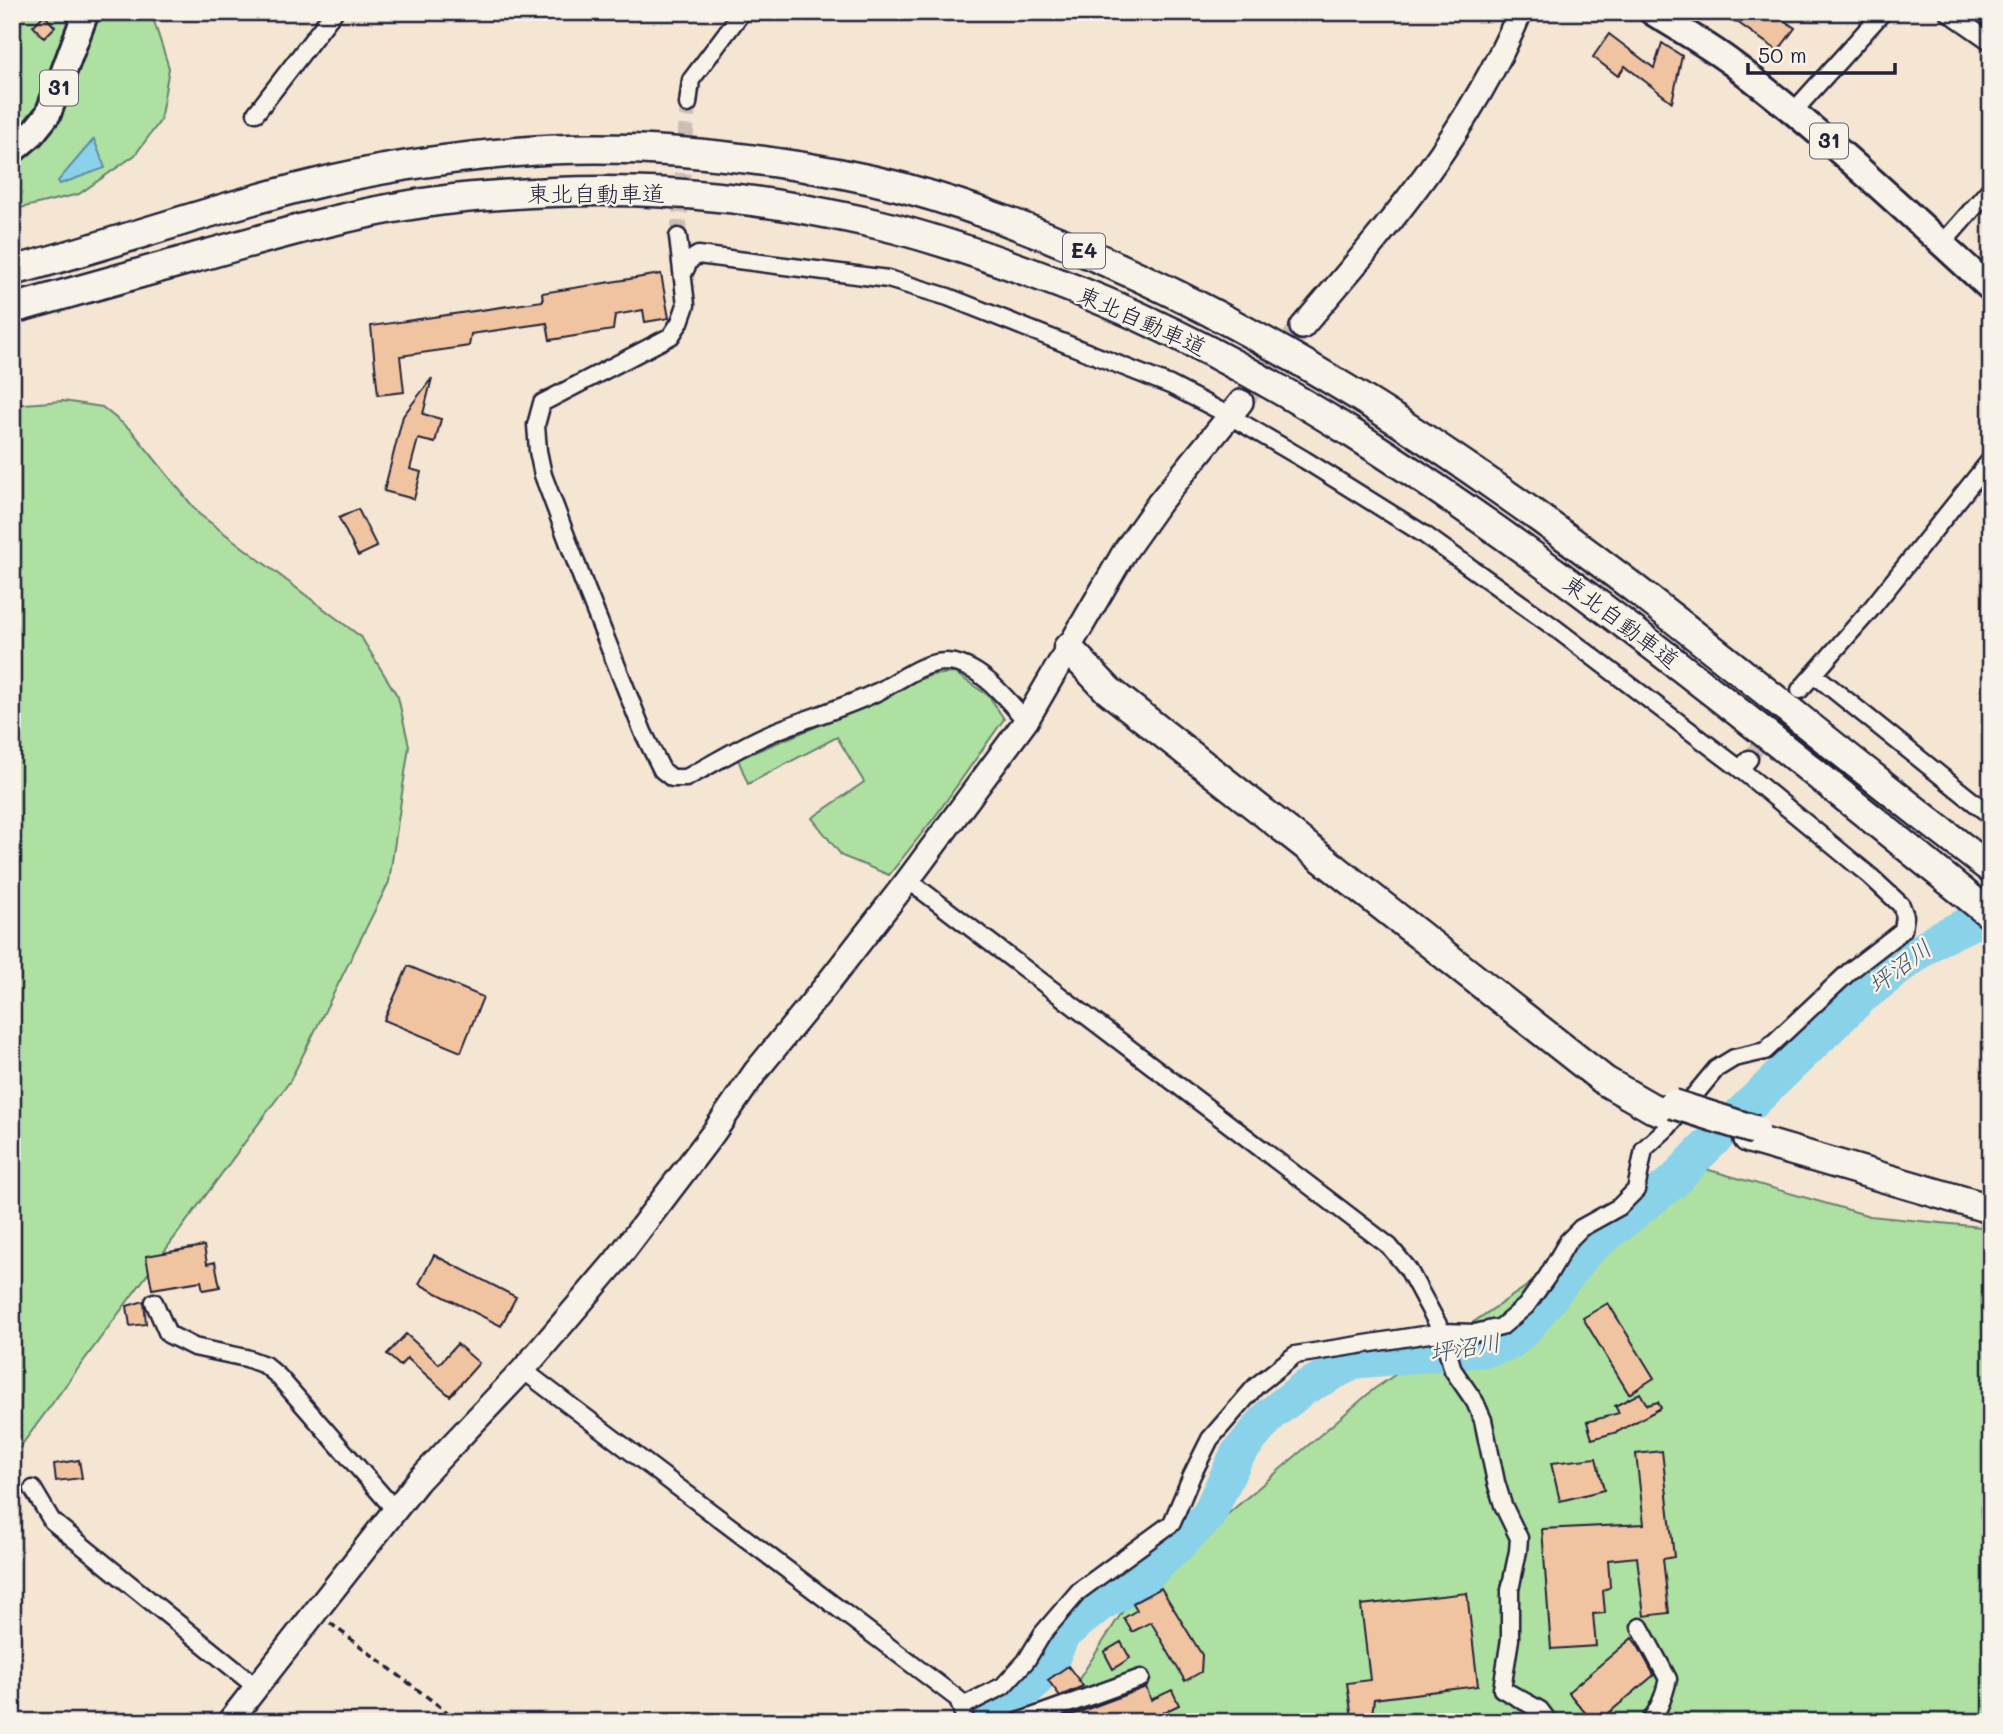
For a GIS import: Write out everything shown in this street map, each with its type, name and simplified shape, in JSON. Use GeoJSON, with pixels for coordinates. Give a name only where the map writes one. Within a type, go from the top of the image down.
{"type":"FeatureCollection","features":[{"type":"Feature","properties":{"kind":"highway","name":"東北自動車道"},"geometry":{"type":"LineString","coordinates":[[12,271],[313,184],[385,169],[521,152],[626,149],[727,155],[820,169],[898,186],[962,205],[1097,256],[1176,295],[1309,366],[1394,419],[1501,491],[1631,587],[1991,869]]}},
{"type":"Feature","properties":{"kind":"highway","name":"東北自動車道"},"geometry":{"type":"LineString","coordinates":[[12,309],[281,233],[384,209],[467,198],[548,192],[636,192],[718,197],[883,226],[975,252],[1056,282],[1150,322],[1222,357],[1391,458],[1489,524],[1611,614],[1991,915]]}},
{"type":"Feature","properties":{"kind":"highway"},"geometry":{"type":"LineString","coordinates":[[1068,648],[1130,684],[1609,1071],[1670,1108],[1991,1209]]}},
{"type":"Feature","properties":{"kind":"highway"},"geometry":{"type":"LineString","coordinates":[[1751,1134],[1991,1194]]}},
{"type":"Feature","properties":{"kind":"main road","name":"31"},"geometry":{"type":"LineString","coordinates":[[12,151],[33,134],[48,114],[86,12]]}},
{"type":"Feature","properties":{"kind":"main road","name":"31"},"geometry":{"type":"LineString","coordinates":[[1652,12],[1731,62],[1793,112],[1845,155],[1991,289]]}},
{"type":"Feature","properties":{"kind":"street"},"geometry":{"type":"LineString","coordinates":[[256,113],[334,12]]}},
{"type":"Feature","properties":{"kind":"street"},"geometry":{"type":"LineString","coordinates":[[688,104],[691,80],[742,12]]}},
{"type":"Feature","properties":{"kind":"street"},"geometry":{"type":"LineString","coordinates":[[1301,327],[1371,247],[1435,163],[1483,90],[1520,12]]}},
{"type":"Feature","properties":{"kind":"street"},"geometry":{"type":"LineString","coordinates":[[1793,112],[1883,12]]}},
{"type":"Feature","properties":{"kind":"street"},"geometry":{"type":"LineString","coordinates":[[1948,12],[1991,43]]}},
{"type":"Feature","properties":{"kind":"street"},"geometry":{"type":"LineString","coordinates":[[1942,244],[1991,188]]}},
{"type":"Feature","properties":{"kind":"street"},"geometry":{"type":"LineString","coordinates":[[678,237],[685,305],[680,322],[671,336],[542,403],[536,425],[543,475],[643,732],[662,770],[672,778],[686,778],[761,738],[878,692],[920,668],[944,662],[962,665],[981,676],[1026,720]]}},
{"type":"Feature","properties":{"kind":"street"},"geometry":{"type":"LineString","coordinates":[[523,1370],[958,1699],[964,1715],[1003,1686],[1026,1661],[1043,1633],[1079,1591],[1172,1523],[1210,1439],[1256,1386],[1295,1355],[1445,1345],[1475,1333],[1501,1327],[1526,1306],[1568,1241],[1581,1228],[1619,1208],[1636,1190],[1644,1149],[1668,1127],[1716,1069],[1734,1058],[1765,1051],[1850,971],[1903,930],[1905,916],[1901,905],[1744,764],[1425,535],[1305,460],[1236,409],[948,297],[888,279],[698,255],[690,260],[683,274]]}},
{"type":"Feature","properties":{"kind":"street"},"geometry":{"type":"LineString","coordinates":[[229,1722],[418,1481],[523,1370],[615,1262],[715,1132],[756,1071],[908,880],[1026,720],[1125,551],[1159,503],[1236,409]]}},
{"type":"Feature","properties":{"kind":"street"},"geometry":{"type":"LineString","coordinates":[[1800,690],[1879,600],[1991,459]]}},
{"type":"Feature","properties":{"kind":"street"},"geometry":{"type":"LineString","coordinates":[[1815,675],[1991,816]]}},
{"type":"Feature","properties":{"kind":"street"},"geometry":{"type":"LineString","coordinates":[[908,880],[1389,1246],[1408,1269],[1445,1345],[1453,1370],[1475,1402],[1483,1420],[1503,1505],[1519,1538],[1510,1590],[1510,1639],[1502,1689],[1540,1710],[1549,1722]]}},
{"type":"Feature","properties":{"kind":"street"},"geometry":{"type":"LineString","coordinates":[[154,1302],[169,1334],[194,1347],[246,1358],[265,1365],[278,1376],[395,1510]]}},
{"type":"Feature","properties":{"kind":"street"},"geometry":{"type":"LineString","coordinates":[[33,1489],[52,1521],[255,1686]]}},
{"type":"Feature","properties":{"kind":"street"},"geometry":{"type":"LineString","coordinates":[[1640,1628],[1668,1679],[1664,1696],[1649,1722]]}},
{"type":"Feature","properties":{"kind":"street"},"geometry":{"type":"LineString","coordinates":[[1018,1722],[1141,1678]]}},
{"type":"Feature","properties":{"kind":"path"},"geometry":{"type":"LineString","coordinates":[[314,1612],[460,1722]]}},
{"type":"Feature","properties":{"kind":"green space"},"geometry":{"type":"Polygon","coordinates":[[[12,12],[151,12],[169,68],[160,121],[135,155],[79,194],[12,210],[12,12]]]}},
{"type":"Feature","properties":{"kind":"green space"},"geometry":{"type":"Polygon","coordinates":[[[63,401],[102,407],[132,431],[199,514],[361,637],[398,697],[409,746],[389,882],[290,1081],[12,1458],[12,405],[63,401]]]}},
{"type":"Feature","properties":{"kind":"green space"},"geometry":{"type":"Polygon","coordinates":[[[955,673],[989,696],[1004,719],[934,818],[889,875],[842,856],[812,818],[864,782],[837,737],[748,784],[738,759],[849,713],[902,686],[932,675],[955,673]]]}},
{"type":"Feature","properties":{"kind":"green space"},"geometry":{"type":"Polygon","coordinates":[[[1702,1168],[1870,1216],[1991,1228],[1991,1722],[1081,1722],[1070,1693],[1128,1603],[1188,1548],[1374,1389],[1702,1168]]]}},
{"type":"Feature","properties":{"kind":"water"},"geometry":{"type":"Polygon","coordinates":[[[94,139],[105,168],[60,184],[58,181],[94,139]]]}},
{"type":"Feature","properties":{"kind":"building"},"geometry":{"type":"Polygon","coordinates":[[[1723,12],[1772,12],[1795,28],[1778,51],[1723,12]]]}},
{"type":"Feature","properties":{"kind":"building"},"geometry":{"type":"Polygon","coordinates":[[[44,15],[55,27],[44,38],[33,26],[44,15]]]}},
{"type":"Feature","properties":{"kind":"building"},"geometry":{"type":"Polygon","coordinates":[[[1609,34],[1654,68],[1662,43],[1682,56],[1672,102],[1625,66],[1618,76],[1593,57],[1609,34]]]}},
{"type":"Feature","properties":{"kind":"building"},"geometry":{"type":"Polygon","coordinates":[[[661,274],[669,318],[645,322],[643,310],[615,315],[613,330],[550,340],[547,323],[471,334],[469,346],[400,356],[404,392],[378,395],[371,326],[543,301],[542,293],[661,274]]]}},
{"type":"Feature","properties":{"kind":"building"},"geometry":{"type":"Polygon","coordinates":[[[432,378],[423,414],[441,419],[435,443],[418,439],[410,469],[421,472],[414,499],[384,491],[403,416],[432,378]]]}},
{"type":"Feature","properties":{"kind":"building"},"geometry":{"type":"Polygon","coordinates":[[[358,509],[377,547],[358,556],[339,518],[358,509]]]}},
{"type":"Feature","properties":{"kind":"building"},"geometry":{"type":"Polygon","coordinates":[[[408,966],[483,997],[461,1052],[384,1020],[408,966]]]}},
{"type":"Feature","properties":{"kind":"building"},"geometry":{"type":"Polygon","coordinates":[[[204,1246],[207,1264],[215,1262],[220,1287],[203,1290],[201,1281],[152,1289],[146,1256],[204,1246]]]}},
{"type":"Feature","properties":{"kind":"building"},"geometry":{"type":"Polygon","coordinates":[[[434,1255],[516,1297],[501,1326],[419,1284],[434,1255]]]}},
{"type":"Feature","properties":{"kind":"building"},"geometry":{"type":"Polygon","coordinates":[[[144,1301],[146,1324],[130,1326],[127,1306],[144,1301]]]}},
{"type":"Feature","properties":{"kind":"building"},"geometry":{"type":"Polygon","coordinates":[[[1608,1303],[1654,1378],[1629,1394],[1583,1318],[1608,1303]]]}},
{"type":"Feature","properties":{"kind":"building"},"geometry":{"type":"Polygon","coordinates":[[[406,1334],[439,1364],[457,1344],[479,1363],[450,1396],[407,1358],[400,1366],[387,1354],[406,1334]]]}},
{"type":"Feature","properties":{"kind":"building"},"geometry":{"type":"Polygon","coordinates":[[[1640,1393],[1647,1405],[1658,1402],[1661,1408],[1617,1432],[1592,1439],[1587,1422],[1619,1413],[1615,1406],[1640,1393]]]}},
{"type":"Feature","properties":{"kind":"building"},"geometry":{"type":"Polygon","coordinates":[[[1662,1451],[1674,1557],[1663,1559],[1669,1613],[1644,1616],[1637,1557],[1608,1560],[1610,1587],[1603,1591],[1605,1613],[1593,1614],[1596,1646],[1551,1649],[1542,1529],[1644,1524],[1636,1454],[1662,1451]]]}},
{"type":"Feature","properties":{"kind":"building"},"geometry":{"type":"Polygon","coordinates":[[[1596,1458],[1604,1490],[1560,1501],[1551,1463],[1596,1458]]]}},
{"type":"Feature","properties":{"kind":"building"},"geometry":{"type":"Polygon","coordinates":[[[79,1460],[82,1478],[56,1481],[54,1464],[79,1460]]]}},
{"type":"Feature","properties":{"kind":"building"},"geometry":{"type":"Polygon","coordinates":[[[1161,1588],[1202,1655],[1201,1672],[1185,1681],[1151,1622],[1132,1632],[1124,1618],[1137,1610],[1133,1603],[1161,1588]]]}},
{"type":"Feature","properties":{"kind":"building"},"geometry":{"type":"Polygon","coordinates":[[[1467,1593],[1478,1686],[1374,1699],[1372,1715],[1352,1718],[1347,1683],[1370,1680],[1361,1605],[1467,1593]]]}},
{"type":"Feature","properties":{"kind":"building"},"geometry":{"type":"Polygon","coordinates":[[[1632,1638],[1654,1675],[1598,1722],[1593,1722],[1568,1692],[1632,1638]]]}},
{"type":"Feature","properties":{"kind":"building"},"geometry":{"type":"Polygon","coordinates":[[[1121,1642],[1130,1658],[1113,1669],[1104,1652],[1121,1642]]]}},
{"type":"Feature","properties":{"kind":"building"},"geometry":{"type":"Polygon","coordinates":[[[1068,1666],[1083,1686],[1060,1696],[1048,1680],[1068,1666]]]}},
{"type":"Feature","properties":{"kind":"building"},"geometry":{"type":"Polygon","coordinates":[[[1146,1687],[1151,1700],[1172,1690],[1179,1705],[1160,1714],[1164,1722],[1053,1722],[1146,1687]]]}},
{"type":"Feature","properties":{"kind":"waterway","name":"坪沼川"},"geometry":{"type":"LineString","coordinates":[[969,1722],[1031,1686],[1050,1663],[1063,1634],[1099,1605],[1138,1583],[1208,1516],[1237,1455],[1271,1414],[1304,1388],[1356,1361],[1489,1349],[1511,1342],[1527,1327],[1587,1250],[1675,1180],[1860,998],[1934,941],[1991,913]]}},
{"type":"Feature","properties":{"kind":"tunnel"},"geometry":{"type":"LineString","coordinates":[[678,237],[688,104]]}},
{"type":"Feature","properties":{"kind":"tunnel"},"geometry":{"type":"LineString","coordinates":[[1241,402],[1302,327]]}},
{"type":"Feature","properties":{"kind":"tunnel"},"geometry":{"type":"LineString","coordinates":[[1749,759],[1790,703]]}}]}
